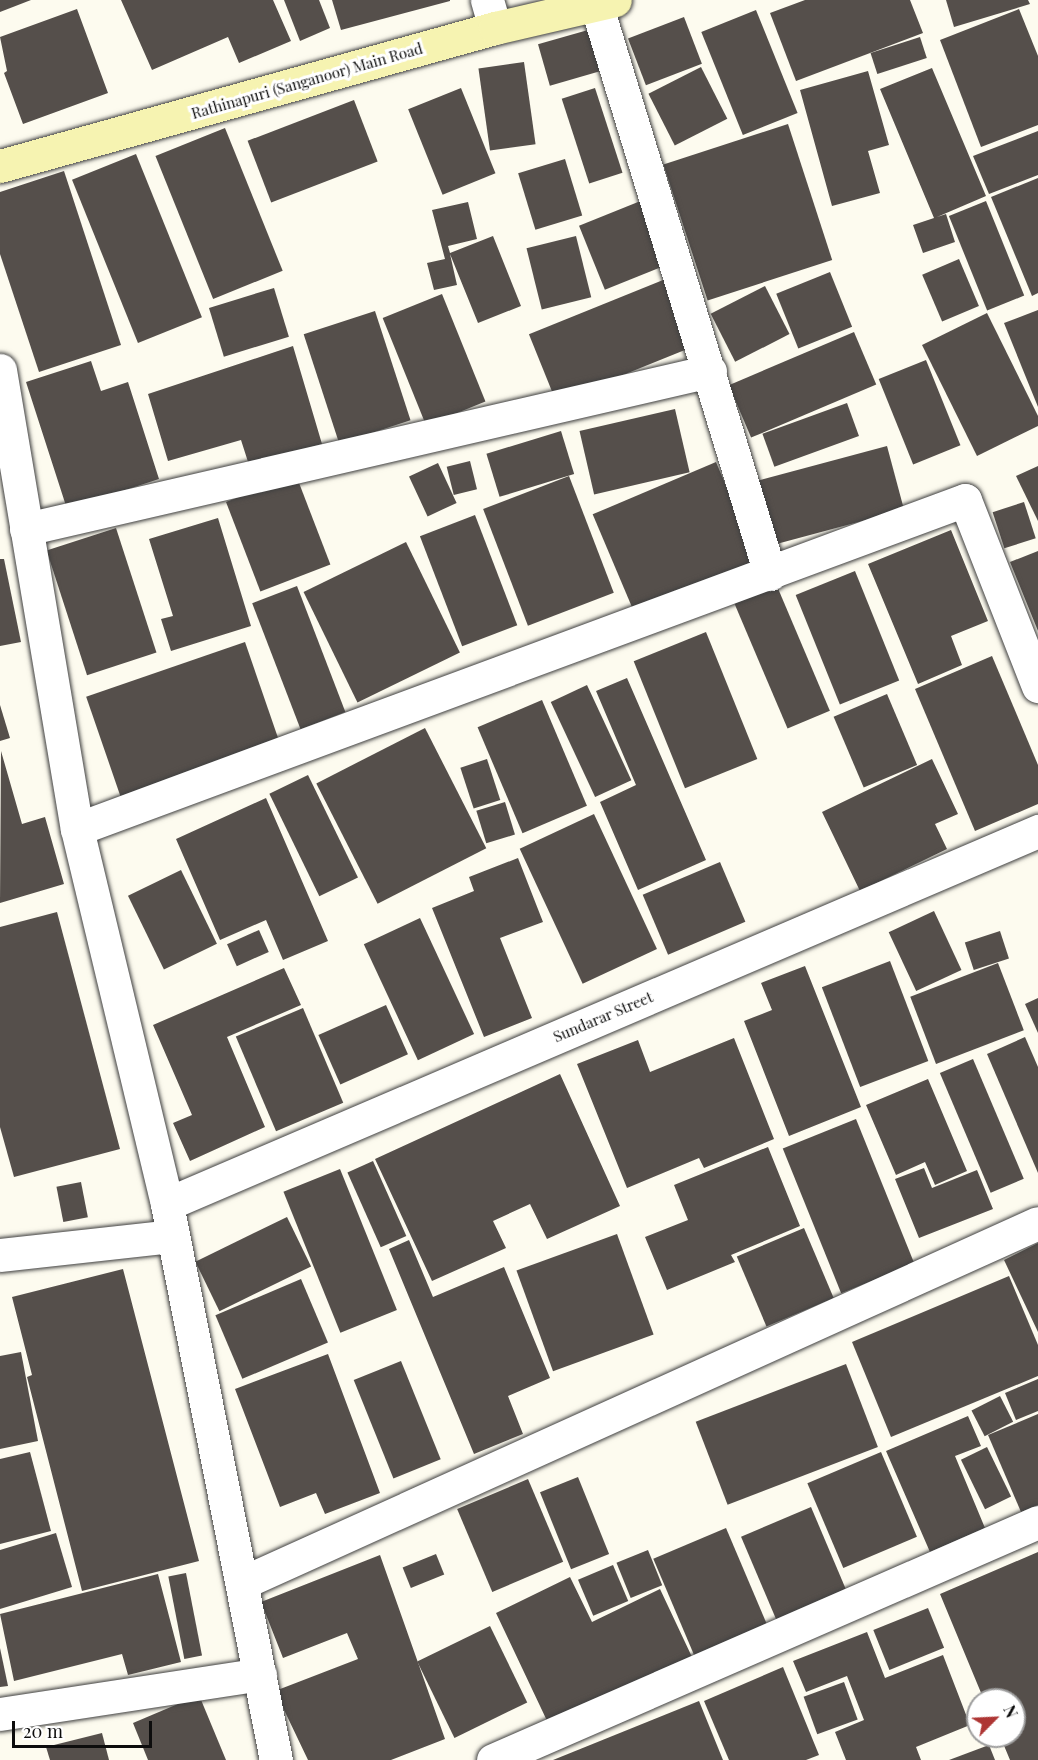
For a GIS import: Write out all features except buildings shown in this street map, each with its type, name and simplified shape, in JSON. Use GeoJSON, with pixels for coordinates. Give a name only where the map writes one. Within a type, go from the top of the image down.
{"type":"FeatureCollection","features":[{"type":"Feature","properties":{"kind":"street","name":"Rathinapuri (Sanganoor) Main Road"},"geometry":{"type":"LineString","coordinates":[[0,166],[491,14],[606,2]]}},
{"type":"Feature","properties":{"kind":"street"},"geometry":{"type":"LineString","coordinates":[[606,2],[770,574]]}},
{"type":"Feature","properties":{"kind":"street"},"geometry":{"type":"LineString","coordinates":[[0,370],[77,828],[167,1204],[243,1582],[276,1760]]}},
{"type":"Feature","properties":{"kind":"street"},"geometry":{"type":"LineString","coordinates":[[26,529],[710,371]]}},
{"type":"Feature","properties":{"kind":"street"},"geometry":{"type":"LineString","coordinates":[[77,828],[770,574],[965,500],[1038,687]]}},
{"type":"Feature","properties":{"kind":"street","name":"Sundarar Street"},"geometry":{"type":"LineString","coordinates":[[167,1204],[1038,831]]}},
{"type":"Feature","properties":{"kind":"street"},"geometry":{"type":"LineString","coordinates":[[243,1582],[1038,1223]]}},
{"type":"Feature","properties":{"kind":"street"},"geometry":{"type":"LineString","coordinates":[[0,1255],[173,1236]]}},
{"type":"Feature","properties":{"kind":"street"},"geometry":{"type":"LineString","coordinates":[[494,1760],[1038,1522]]}},
{"type":"Feature","properties":{"kind":"street"},"geometry":{"type":"LineString","coordinates":[[0,1714],[260,1674]]}}]}
